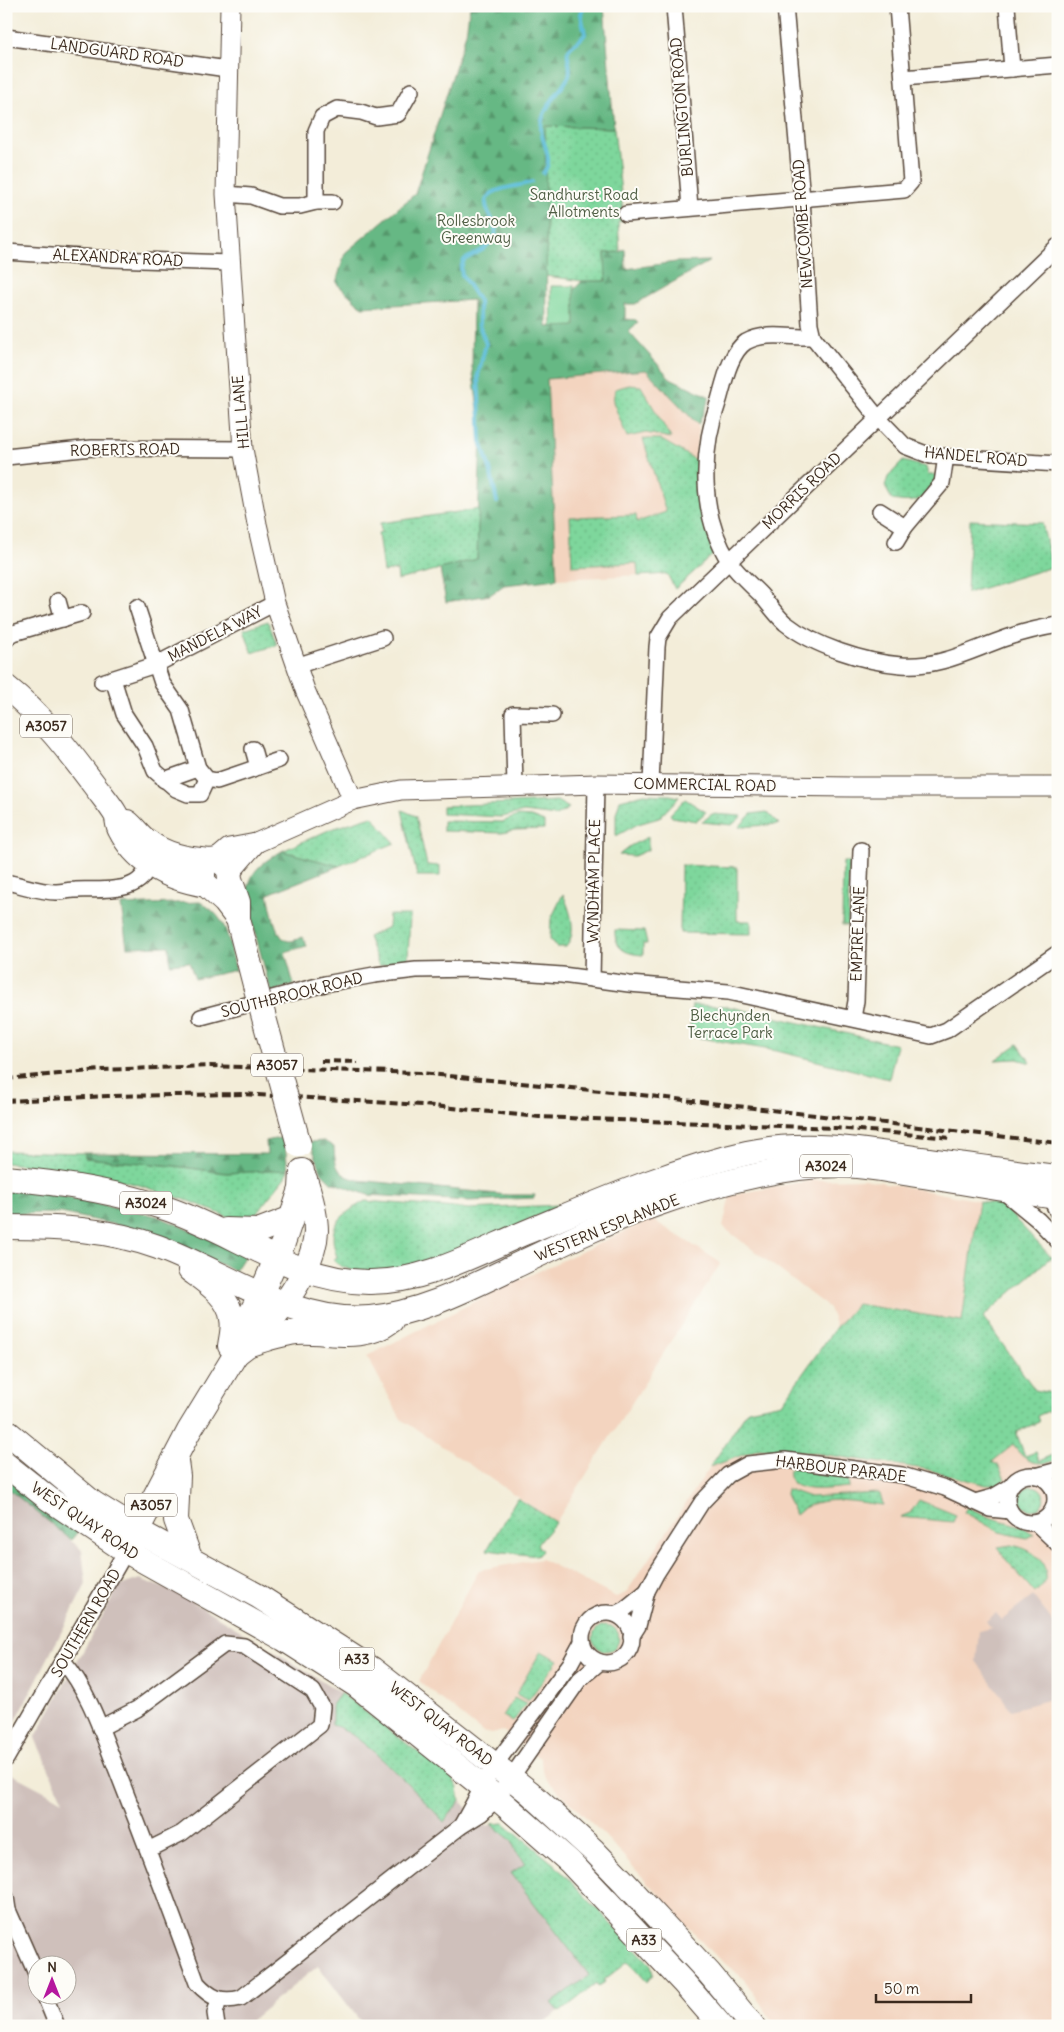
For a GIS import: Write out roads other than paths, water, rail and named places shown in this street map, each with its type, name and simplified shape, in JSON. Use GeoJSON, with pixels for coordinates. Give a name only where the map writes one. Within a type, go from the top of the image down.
{"type":"FeatureCollection","features":[{"type":"Feature","properties":{"kind":"main road","name":"A3057"},"geometry":{"type":"LineString","coordinates":[[6,688],[45,724],[98,790],[116,816],[119,828],[125,839],[147,863],[172,878],[217,875]]}},
{"type":"Feature","properties":{"kind":"main road","name":"A3057"},"geometry":{"type":"LineString","coordinates":[[116,816],[129,823],[146,841],[162,852],[183,858],[217,875],[238,902],[238,919],[298,1145],[302,1171],[310,1194],[301,1212],[316,1233],[313,1249],[288,1276],[261,1294]]}},
{"type":"Feature","properties":{"kind":"main road","name":"WESTERN ESPLANADE"},"geometry":{"type":"LineString","coordinates":[[341,1280],[388,1281],[430,1272],[623,1192],[724,1159],[775,1148],[829,1146],[1050,1192]]}},
{"type":"Feature","properties":{"kind":"main road","name":"WESTERN ESPLANADE"},"geometry":{"type":"LineString","coordinates":[[402,1312],[467,1290],[582,1235],[656,1205],[723,1184],[778,1172],[842,1165],[876,1168],[999,1188],[1050,1192]]}},
{"type":"Feature","properties":{"kind":"main road","name":"A3024"},"geometry":{"type":"LineString","coordinates":[[6,1178],[66,1185],[131,1198],[169,1210],[217,1229],[288,1276],[341,1280]]}},
{"type":"Feature","properties":{"kind":"main road"},"geometry":{"type":"LineString","coordinates":[[217,1229],[258,1231],[282,1224],[301,1212]]}},
{"type":"Feature","properties":{"kind":"main road"},"geometry":{"type":"LineString","coordinates":[[301,1212],[288,1276],[317,1299],[334,1304],[402,1312]]}},
{"type":"Feature","properties":{"kind":"main road","name":"A3024"},"geometry":{"type":"LineString","coordinates":[[6,1227],[51,1227],[93,1230],[129,1238],[160,1248],[220,1273],[261,1294],[288,1276]]}},
{"type":"Feature","properties":{"kind":"main road"},"geometry":{"type":"LineString","coordinates":[[316,1233],[331,1267],[341,1280]]}},
{"type":"Feature","properties":{"kind":"main road"},"geometry":{"type":"LineString","coordinates":[[160,1248],[207,1283],[225,1302],[232,1319],[238,1355],[296,1332],[360,1335],[372,1332],[402,1312]]}},
{"type":"Feature","properties":{"kind":"main road","name":"SOUTHERN ROAD"},"geometry":{"type":"LineString","coordinates":[[126,1551],[176,1459],[288,1276]]}},
{"type":"Feature","properties":{"kind":"main road","name":"SOUTHERN ROAD"},"geometry":{"type":"LineString","coordinates":[[238,1355],[242,1330],[261,1294]]}},
{"type":"Feature","properties":{"kind":"main road","name":"WEST QUAY ROAD"},"geometry":{"type":"LineString","coordinates":[[6,1432],[93,1503],[138,1531],[258,1596],[372,1669],[503,1772],[594,1851],[709,1973],[753,2026]]}},
{"type":"Feature","properties":{"kind":"main road"},"geometry":{"type":"LineString","coordinates":[[176,1459],[178,1476],[176,1520],[190,1558]]}},
{"type":"Feature","properties":{"kind":"main road","name":"WEST QUAY ROAD"},"geometry":{"type":"LineString","coordinates":[[6,1465],[49,1499],[126,1551],[284,1639],[356,1685],[490,1792],[570,1862],[683,1982],[721,2026]]}},
{"type":"Feature","properties":{"kind":"street","name":"HILL LANE"},"geometry":{"type":"LineString","coordinates":[[230,6],[227,69],[226,194],[229,263],[243,449],[256,524],[275,603],[296,666],[353,800]]}},
{"type":"Feature","properties":{"kind":"street","name":"BURLINGTON ROAD"},"geometry":{"type":"LineString","coordinates":[[674,6],[690,208]]}},
{"type":"Feature","properties":{"kind":"street","name":"NEWCOMBE ROAD"},"geometry":{"type":"LineString","coordinates":[[785,6],[802,199],[810,324],[813,337]]}},
{"type":"Feature","properties":{"kind":"street"},"geometry":{"type":"LineString","coordinates":[[626,214],[904,190],[908,187],[911,182],[897,6]]}},
{"type":"Feature","properties":{"kind":"street"},"geometry":{"type":"LineString","coordinates":[[1007,6],[1012,69]]}},
{"type":"Feature","properties":{"kind":"street","name":"LANDGUARD ROAD"},"geometry":{"type":"LineString","coordinates":[[6,37],[227,69]]}},
{"type":"Feature","properties":{"kind":"street"},"geometry":{"type":"LineString","coordinates":[[903,78],[1058,65]]}},
{"type":"Feature","properties":{"kind":"street"},"geometry":{"type":"LineString","coordinates":[[316,202],[316,131],[322,117],[337,109],[361,112],[376,118],[398,114],[411,91]]}},
{"type":"Feature","properties":{"kind":"street"},"geometry":{"type":"LineString","coordinates":[[226,194],[251,196],[279,206],[300,206],[316,202],[333,202]]}},
{"type":"Feature","properties":{"kind":"street","name":"MORRIS ROAD"},"geometry":{"type":"LineString","coordinates":[[651,784],[654,674],[658,638],[676,610],[730,561],[1058,246]]}},
{"type":"Feature","properties":{"kind":"street","name":"ALEXANDRA ROAD"},"geometry":{"type":"LineString","coordinates":[[6,252],[112,259],[229,263]]}},
{"type":"Feature","properties":{"kind":"street"},"geometry":{"type":"LineString","coordinates":[[878,418],[813,337],[763,336],[753,339],[739,348],[730,367],[714,414],[705,466],[710,506],[717,534],[730,561],[785,623],[826,646],[869,662],[903,665],[933,664],[960,657],[1014,636],[1058,625]]}},
{"type":"Feature","properties":{"kind":"street","name":"HANDEL ROAD"},"geometry":{"type":"LineString","coordinates":[[878,418],[905,446],[931,456],[1058,464]]}},
{"type":"Feature","properties":{"kind":"street","name":"ROBERTS ROAD"},"geometry":{"type":"LineString","coordinates":[[6,457],[92,448],[243,449]]}},
{"type":"Feature","properties":{"kind":"street"},"geometry":{"type":"LineString","coordinates":[[896,542],[905,527],[942,483],[946,456]]}},
{"type":"Feature","properties":{"kind":"street"},"geometry":{"type":"LineString","coordinates":[[880,512],[905,527]]}},
{"type":"Feature","properties":{"kind":"street"},"geometry":{"type":"LineString","coordinates":[[58,601],[63,619]]}},
{"type":"Feature","properties":{"kind":"street","name":"MANDELA WAY"},"geometry":{"type":"LineString","coordinates":[[137,607],[155,666],[162,683],[181,710],[202,773],[203,791],[195,795],[188,794],[164,780],[155,771],[146,746],[124,714],[108,680],[155,666],[275,603]]}},
{"type":"Feature","properties":{"kind":"street"},"geometry":{"type":"LineString","coordinates":[[6,640],[10,634],[82,614]]}},
{"type":"Feature","properties":{"kind":"street"},"geometry":{"type":"LineString","coordinates":[[296,666],[383,638]]}},
{"type":"Feature","properties":{"kind":"street"},"geometry":{"type":"LineString","coordinates":[[516,786],[513,714],[552,715]]}},
{"type":"Feature","properties":{"kind":"street"},"geometry":{"type":"LineString","coordinates":[[252,749],[258,767]]}},
{"type":"Feature","properties":{"kind":"street"},"geometry":{"type":"LineString","coordinates":[[164,780],[202,773],[217,781],[279,760]]}},
{"type":"Feature","properties":{"kind":"street","name":"COMMERCIAL ROAD"},"geometry":{"type":"LineString","coordinates":[[217,875],[256,844],[353,800],[401,790],[596,784],[852,788],[1058,787]]}},
{"type":"Feature","properties":{"kind":"street","name":"WYNDHAM PLACE"},"geometry":{"type":"LineString","coordinates":[[592,979],[596,784]]}},
{"type":"Feature","properties":{"kind":"street","name":"EMPIRE LANE"},"geometry":{"type":"LineString","coordinates":[[852,1018],[856,1001],[861,850]]}},
{"type":"Feature","properties":{"kind":"street"},"geometry":{"type":"LineString","coordinates":[[6,882],[56,892],[102,890],[135,884],[143,878],[147,863]]}},
{"type":"Feature","properties":{"kind":"street","name":"SOUTHBROOK ROAD"},"geometry":{"type":"LineString","coordinates":[[201,1018],[325,984],[408,971],[485,969],[728,992],[852,1018],[925,1036],[942,1033],[1058,953]]}},
{"type":"Feature","properties":{"kind":"street"},"geometry":{"type":"LineString","coordinates":[[999,1188],[1038,1220],[1058,1241]]}},
{"type":"Feature","properties":{"kind":"street"},"geometry":{"type":"LineString","coordinates":[[1038,1220],[1050,1192]]}},
{"type":"Feature","properties":{"kind":"street","name":"HARBOUR PARADE"},"geometry":{"type":"LineString","coordinates":[[631,1636],[642,1612],[647,1591],[656,1574],[711,1491],[728,1475],[748,1464],[785,1460],[902,1475],[945,1488],[990,1509],[1010,1511]]}},
{"type":"Feature","properties":{"kind":"street"},"geometry":{"type":"LineString","coordinates":[[975,1502],[993,1497],[1024,1476],[1036,1476],[1058,1470]]}},
{"type":"Feature","properties":{"kind":"street"},"geometry":{"type":"LineString","coordinates":[[1036,1476],[1049,1483],[1056,1496],[1051,1513],[1058,1540]]}},
{"type":"Feature","properties":{"kind":"street"},"geometry":{"type":"LineString","coordinates":[[1010,1487],[1007,1495],[1010,1511],[1021,1521],[1036,1523],[1058,1544]]}},
{"type":"Feature","properties":{"kind":"street"},"geometry":{"type":"LineString","coordinates":[[1036,1523],[1051,1513]]}},
{"type":"Feature","properties":{"kind":"street","name":"SOUTHERN ROAD"},"geometry":{"type":"LineString","coordinates":[[6,1760],[64,1662],[126,1551]]}},
{"type":"Feature","properties":{"kind":"street","name":"HARBOUR PARADE"},"geometry":{"type":"LineString","coordinates":[[615,1614],[625,1609],[647,1591]]}},
{"type":"Feature","properties":{"kind":"street"},"geometry":{"type":"LineString","coordinates":[[64,1662],[76,1675],[100,1728],[197,1983],[207,1993],[219,2000],[241,1998],[461,1826],[490,1792],[503,1772],[570,1664],[582,1642],[583,1630],[591,1618],[605,1613],[615,1614],[626,1623],[631,1636],[630,1647],[621,1658],[608,1662],[600,1662],[588,1654],[582,1642]]}},
{"type":"Feature","properties":{"kind":"street"},"geometry":{"type":"LineString","coordinates":[[100,1728],[137,1709],[225,1644],[244,1646],[313,1691],[322,1707],[320,1725],[182,1833],[148,1850]]}},
{"type":"Feature","properties":{"kind":"street"},"geometry":{"type":"LineString","coordinates":[[490,1792],[503,1772],[579,1680],[600,1662]]}},
{"type":"Feature","properties":{"kind":"street"},"geometry":{"type":"LineString","coordinates":[[7,1905],[28,1954]]}},
{"type":"Feature","properties":{"kind":"street"},"geometry":{"type":"LineString","coordinates":[[217,2026],[215,2013],[219,2000]]}},
{"type":"Feature","properties":{"kind":"street"},"geometry":{"type":"LineString","coordinates":[[48,2004],[57,2026]]}},
{"type":"Feature","properties":{"kind":"waterway"},"geometry":{"type":"LineString","coordinates":[[543,173],[547,168],[548,156],[541,133],[542,120],[548,107],[569,76],[568,51],[585,34],[581,14],[584,6]]}},
{"type":"Feature","properties":{"kind":"waterway"},"geometry":{"type":"LineString","coordinates":[[497,502],[490,469],[481,442],[478,375],[486,344],[479,325],[479,301],[462,275],[461,268],[464,260],[484,249],[495,237],[495,226],[486,203],[488,197],[493,192],[501,189],[532,182]]}},
{"type":"Feature","properties":{"kind":"railway"},"geometry":{"type":"LineString","coordinates":[[321,1061],[358,1062]]}},
{"type":"Feature","properties":{"kind":"railway"},"geometry":{"type":"LineString","coordinates":[[6,1079],[101,1070],[210,1066],[420,1073],[641,1095],[1058,1143]]}},
{"type":"Feature","properties":{"kind":"railway"},"geometry":{"type":"LineString","coordinates":[[6,1101],[108,1096],[243,1094],[423,1105],[539,1117],[835,1128],[951,1138]]}},
{"type":"Feature","properties":{"kind":"park label","name":"Sandhurst Road Allotments"},"geometry":{"type":"Point","coordinates":[584,204]}},
{"type":"Feature","properties":{"kind":"park label","name":"Rollesbrook Greenway"},"geometry":{"type":"Point","coordinates":[476,230]}},
{"type":"Feature","properties":{"kind":"park label","name":"Blechynden Terrace Park"},"geometry":{"type":"Point","coordinates":[730,1024]}}]}
